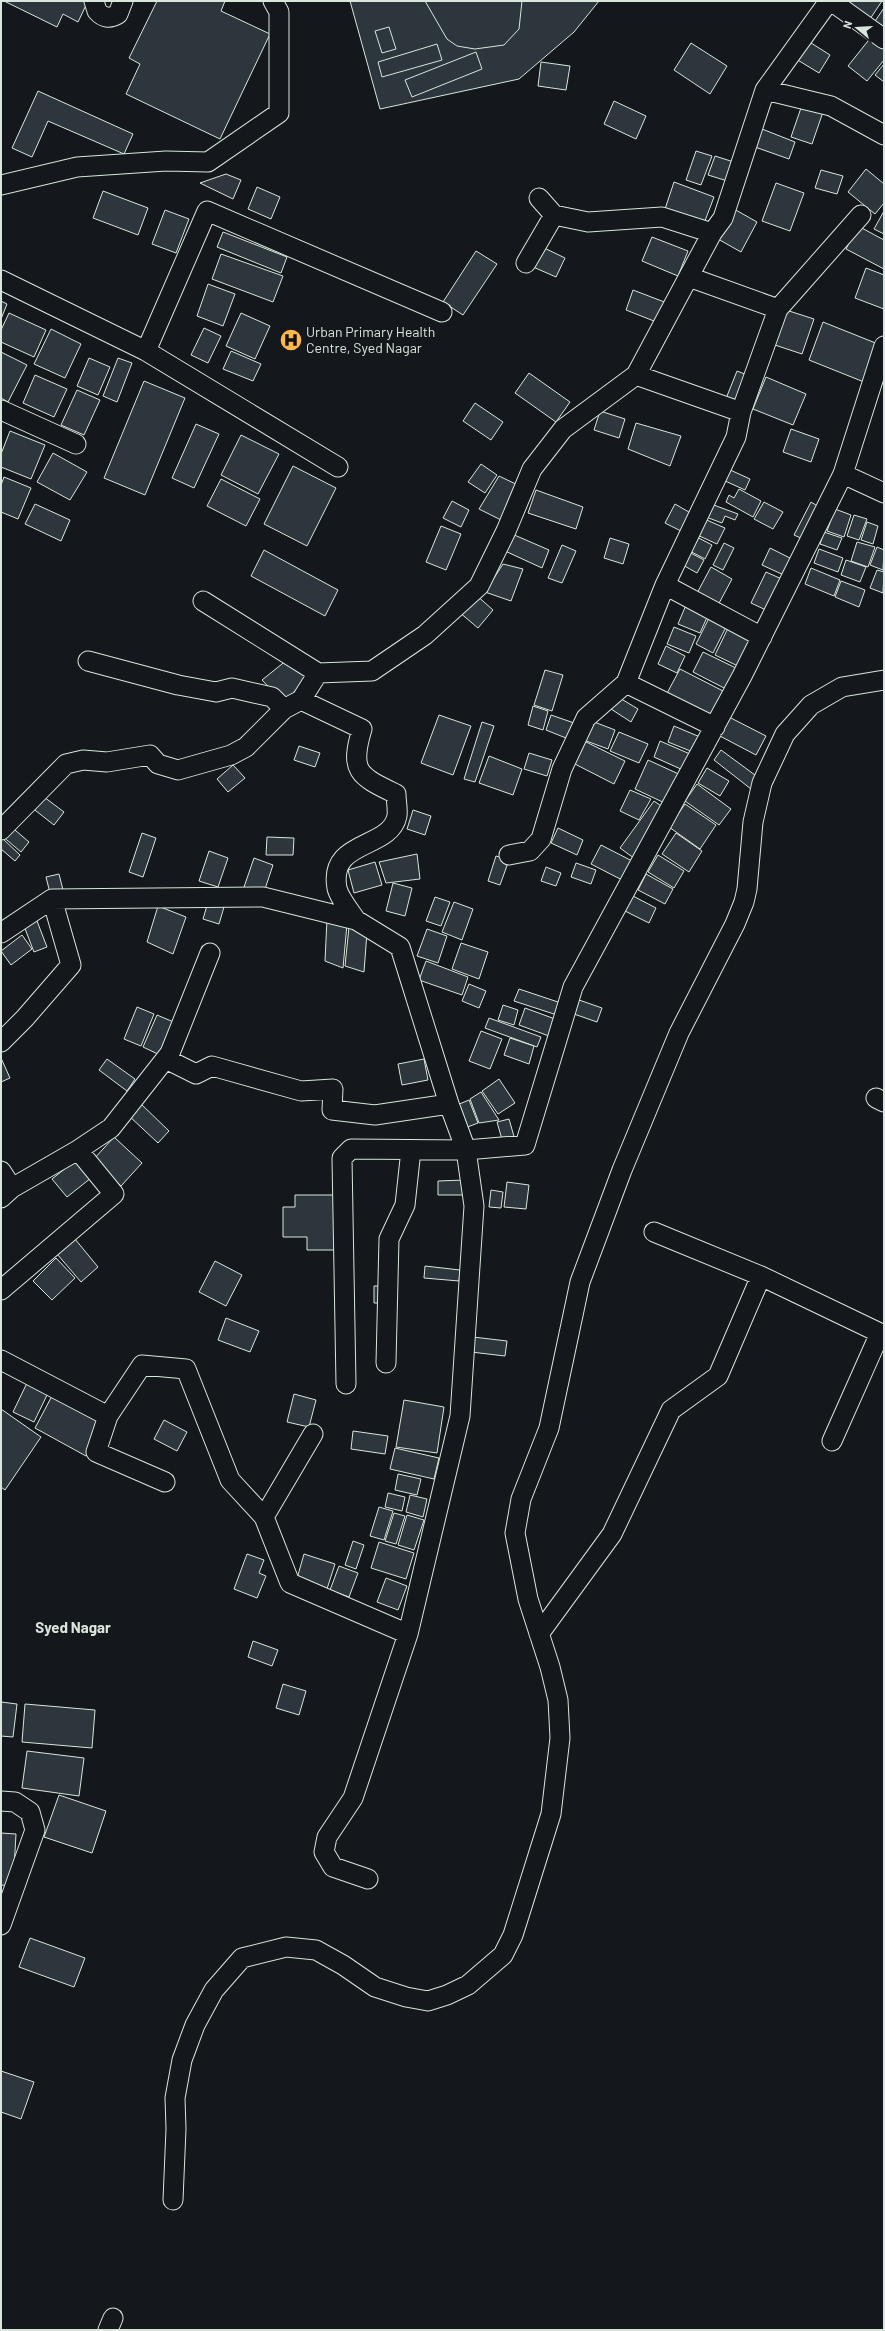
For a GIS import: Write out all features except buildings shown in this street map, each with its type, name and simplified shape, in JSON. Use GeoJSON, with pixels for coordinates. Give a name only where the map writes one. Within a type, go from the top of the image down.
{"type":"FeatureCollection","features":[{"type":"Feature","properties":{"kind":"street"},"geometry":{"type":"LineString","coordinates":[[94,1],[97,11],[104,17],[109,17],[118,14],[123,1]]}},
{"type":"Feature","properties":{"kind":"street"},"geometry":{"type":"LineString","coordinates":[[1,185],[77,167],[166,161],[208,162],[279,113],[279,12],[273,1]]}},
{"type":"Feature","properties":{"kind":"street"},"geometry":{"type":"LineString","coordinates":[[203,601],[318,673],[372,670],[425,635],[479,586],[506,531],[532,469],[563,429],[636,376],[712,233],[723,218],[765,90],[830,1],[884,39]]}},
{"type":"Feature","properties":{"kind":"street"},"geometry":{"type":"LineString","coordinates":[[765,90],[831,106],[884,135]]}},
{"type":"Feature","properties":{"kind":"street"},"geometry":{"type":"LineString","coordinates":[[539,198],[554,215],[588,222],[662,217],[712,233]]}},
{"type":"Feature","properties":{"kind":"street"},"geometry":{"type":"LineString","coordinates":[[146,351],[208,211],[442,312]]}},
{"type":"Feature","properties":{"kind":"street"},"geometry":{"type":"LineString","coordinates":[[526,263],[554,215]]}},
{"type":"Feature","properties":{"kind":"street"},"geometry":{"type":"LineString","coordinates":[[509,855],[530,851],[541,839],[562,769],[586,718],[626,683],[665,585],[736,437],[741,412],[778,309],[861,215]]}},
{"type":"Feature","properties":{"kind":"street"},"geometry":{"type":"LineString","coordinates":[[689,277],[778,309]]}},
{"type":"Feature","properties":{"kind":"street"},"geometry":{"type":"LineString","coordinates":[[1,280],[146,351],[338,467]]}},
{"type":"Feature","properties":{"kind":"street"},"geometry":{"type":"LineString","coordinates":[[346,1384],[342,1158],[351,1149],[466,1150],[525,1145],[573,987],[762,637],[843,474],[884,346]]}},
{"type":"Feature","properties":{"kind":"street"},"geometry":{"type":"LineString","coordinates":[[636,376],[741,412]]}},
{"type":"Feature","properties":{"kind":"street"},"geometry":{"type":"LineString","coordinates":[[1,410],[76,444]]}},
{"type":"Feature","properties":{"kind":"street"},"geometry":{"type":"LineString","coordinates":[[843,474],[884,493]]}},
{"type":"Feature","properties":{"kind":"street"},"geometry":{"type":"LineString","coordinates":[[665,585],[762,637]]}},
{"type":"Feature","properties":{"kind":"street"},"geometry":{"type":"LineString","coordinates":[[88,661],[178,685],[216,692],[232,688],[272,697],[362,729],[357,744],[356,764],[368,781],[396,794],[397,816],[386,833],[352,850],[338,865],[337,888],[356,920]]}},
{"type":"Feature","properties":{"kind":"street"},"geometry":{"type":"LineString","coordinates":[[1,830],[66,764],[83,760],[107,762],[150,756],[158,764],[178,770],[231,755],[246,747],[293,705],[318,673]]}},
{"type":"Feature","properties":{"kind":"street"},"geometry":{"type":"LineString","coordinates":[[174,2200],[176,2129],[175,2098],[182,2060],[195,2025],[214,1990],[242,1958],[286,1948],[316,1950],[343,1965],[375,1987],[406,1997],[428,2001],[447,1995],[468,1985],[503,1955],[513,1935],[551,1814],[557,1777],[560,1738],[558,1700],[528,1599],[516,1533],[521,1499],[549,1428],[580,1282],[622,1170],[679,1033],[735,924],[744,902],[747,889],[753,822],[762,783],[784,734],[811,705],[842,687],[884,680]]}},
{"type":"Feature","properties":{"kind":"street"},"geometry":{"type":"LineString","coordinates":[[626,683],[715,726]]}},
{"type":"Feature","properties":{"kind":"street"},"geometry":{"type":"LineString","coordinates":[[1,933],[52,899],[263,897],[356,920],[400,947],[449,1104],[466,1150],[474,1206],[460,1416],[408,1634],[353,1798],[327,1837],[324,1852],[333,1867],[368,1879]]}},
{"type":"Feature","properties":{"kind":"street"},"geometry":{"type":"LineString","coordinates":[[1,1042],[25,1018],[71,965],[52,899]]}},
{"type":"Feature","properties":{"kind":"street"},"geometry":{"type":"LineString","coordinates":[[1,1171],[7,1193],[111,1128],[170,1053],[210,953]]}},
{"type":"Feature","properties":{"kind":"street"},"geometry":{"type":"LineString","coordinates":[[166,1059],[196,1074],[212,1066],[301,1091],[333,1089],[332,1110],[375,1115],[449,1104]]}},
{"type":"Feature","properties":{"kind":"street"},"geometry":{"type":"LineString","coordinates":[[1,1290],[114,1194],[78,1150]]}},
{"type":"Feature","properties":{"kind":"street"},"geometry":{"type":"LineString","coordinates":[[386,1363],[389,1238],[404,1205],[411,1150]]}},
{"type":"Feature","properties":{"kind":"street"},"geometry":{"type":"LineString","coordinates":[[654,1232],[761,1276],[882,1334],[832,1441]]}},
{"type":"Feature","properties":{"kind":"street"},"geometry":{"type":"LineString","coordinates":[[539,1634],[612,1534],[671,1410],[718,1376],[761,1276]]}},
{"type":"Feature","properties":{"kind":"street"},"geometry":{"type":"LineString","coordinates":[[1,1360],[108,1416]]}},
{"type":"Feature","properties":{"kind":"street"},"geometry":{"type":"LineString","coordinates":[[165,1482],[96,1452],[108,1416],[142,1365],[186,1369],[230,1480],[264,1517],[290,1583],[408,1634]]}},
{"type":"Feature","properties":{"kind":"street"},"geometry":{"type":"LineString","coordinates":[[264,1517],[313,1434]]}},
{"type":"Feature","properties":{"kind":"street"},"geometry":{"type":"LineString","coordinates":[[1,1801],[15,1802],[30,1812],[35,1830],[6,1901],[1,1925]]}},
{"type":"Feature","properties":{"kind":"place","name":"Urban Primary Health Centre, Syed Nagar"},"geometry":{"type":"Point","coordinates":[291,340]}},
{"type":"Feature","properties":{"kind":"district","name":"Syed Nagar"},"geometry":{"type":"Point","coordinates":[73,1628]}}]}
